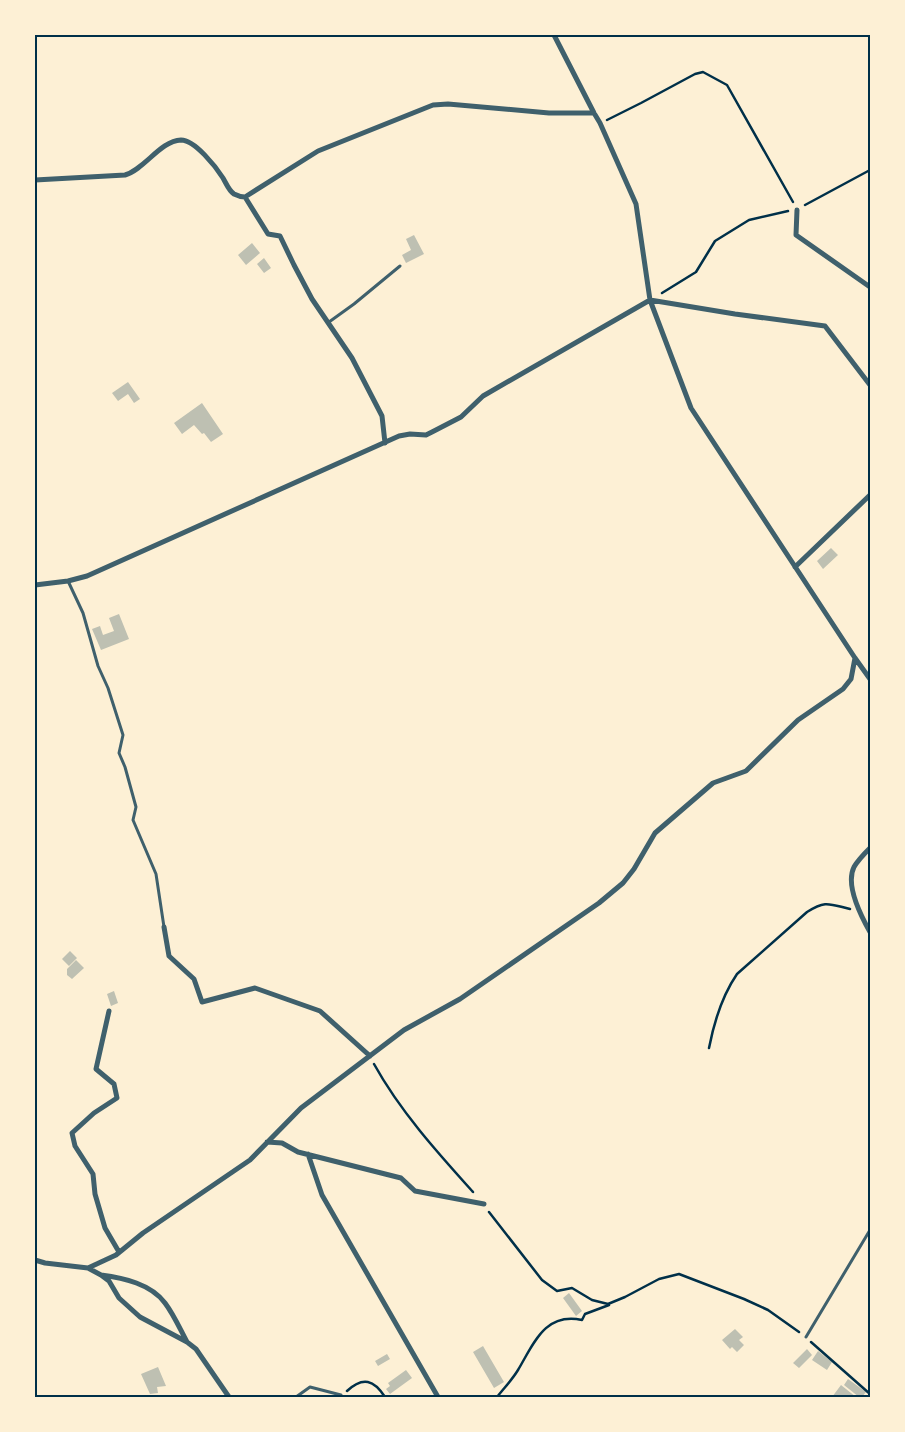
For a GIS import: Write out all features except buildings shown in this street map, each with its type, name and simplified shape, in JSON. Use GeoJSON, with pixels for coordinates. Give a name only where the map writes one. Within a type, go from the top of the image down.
{"type":"FeatureCollection","features":[{"type":"Feature","properties":{"kind":"street"},"geometry":{"type":"LineString","coordinates":[[554,35],[600,123],[636,204],[650,300],[691,408],[870,679]]}},
{"type":"Feature","properties":{"kind":"street"},"geometry":{"type":"LineString","coordinates":[[245,197],[318,151],[433,105],[448,104],[549,113],[594,113]]}},
{"type":"Feature","properties":{"kind":"street"},"geometry":{"type":"LineString","coordinates":[[35,180],[125,175],[135,171],[161,149],[180,140],[191,143],[198,148],[234,194],[245,197],[268,234],[280,236],[312,298],[352,358],[382,416],[385,443]]}},
{"type":"Feature","properties":{"kind":"street"},"geometry":{"type":"LineString","coordinates":[[798,210],[796,235],[870,287]]}},
{"type":"Feature","properties":{"kind":"street"},"geometry":{"type":"LineString","coordinates":[[35,584],[68,581],[87,576],[404,435],[426,434],[454,421],[482,396],[650,300],[825,326],[870,385]]}},
{"type":"Feature","properties":{"kind":"street"},"geometry":{"type":"LineString","coordinates":[[795,567],[870,495]]}},
{"type":"Feature","properties":{"kind":"street"},"geometry":{"type":"LineString","coordinates":[[88,1268],[119,1252],[143,1233],[250,1160],[300,1108],[404,1030],[460,999],[599,903],[623,884],[634,869],[650,838],[713,783],[746,771],[798,720],[843,689],[851,679],[855,658]]}},
{"type":"Feature","properties":{"kind":"street"},"geometry":{"type":"LineString","coordinates":[[870,848],[854,868],[851,878],[858,912],[870,932]]}},
{"type":"Feature","properties":{"kind":"street"},"geometry":{"type":"LineString","coordinates":[[164,928],[169,956],[194,979],[202,1002],[254,988],[320,1011],[370,1056]]}},
{"type":"Feature","properties":{"kind":"street"},"geometry":{"type":"LineString","coordinates":[[109,1011],[96,1069],[114,1084],[118,1098],[94,1113],[72,1133],[75,1146],[93,1174],[95,1194],[105,1228],[119,1252]]}},
{"type":"Feature","properties":{"kind":"street"},"geometry":{"type":"LineString","coordinates":[[267,1142],[282,1143],[298,1152],[401,1178],[416,1191],[484,1204]]}},
{"type":"Feature","properties":{"kind":"street"},"geometry":{"type":"LineString","coordinates":[[308,1154],[322,1195],[438,1397]]}},
{"type":"Feature","properties":{"kind":"street"},"geometry":{"type":"LineString","coordinates":[[35,1260],[88,1268],[102,1275],[132,1280],[148,1289],[165,1302],[187,1342],[203,1358],[229,1397]]}},
{"type":"Feature","properties":{"kind":"street"},"geometry":{"type":"LineString","coordinates":[[102,1275],[119,1298],[140,1317],[187,1342]]}},
{"type":"Feature","properties":{"kind":"lane"},"geometry":{"type":"LineString","coordinates":[[328,322],[354,304],[400,266]]}},
{"type":"Feature","properties":{"kind":"lane"},"geometry":{"type":"LineString","coordinates":[[68,581],[83,613],[98,666],[116,709],[123,735],[119,753],[126,767],[136,807],[133,820],[156,874],[164,928]]}},
{"type":"Feature","properties":{"kind":"lane"},"geometry":{"type":"LineString","coordinates":[[806,1337],[870,1230]]}},
{"type":"Feature","properties":{"kind":"lane"},"geometry":{"type":"LineString","coordinates":[[296,1397],[310,1387],[341,1395]]}},
{"type":"Feature","properties":{"kind":"path"},"geometry":{"type":"LineString","coordinates":[[600,123],[695,74],[703,72],[727,85],[798,210]]}},
{"type":"Feature","properties":{"kind":"path"},"geometry":{"type":"LineString","coordinates":[[650,300],[693,274],[699,268],[715,241],[742,223],[761,216],[798,210],[870,170]]}},
{"type":"Feature","properties":{"kind":"path"},"geometry":{"type":"LineString","coordinates":[[709,1048],[713,1024],[730,984],[743,967],[807,912],[820,904],[826,903],[858,912]]}},
{"type":"Feature","properties":{"kind":"path"},"geometry":{"type":"LineString","coordinates":[[370,1056],[386,1086],[414,1124],[484,1204],[520,1254],[542,1280],[557,1291],[572,1288],[592,1300],[608,1304],[659,1279],[679,1274],[768,1310],[793,1326],[870,1394]]}},
{"type":"Feature","properties":{"kind":"path"},"geometry":{"type":"LineString","coordinates":[[497,1397],[517,1371],[526,1354],[543,1330],[552,1323],[563,1319],[582,1320],[585,1314],[603,1308],[617,1300]]}},
{"type":"Feature","properties":{"kind":"path"},"geometry":{"type":"LineString","coordinates":[[341,1395],[350,1387],[360,1382],[368,1382],[377,1386],[386,1397]]}}]}
